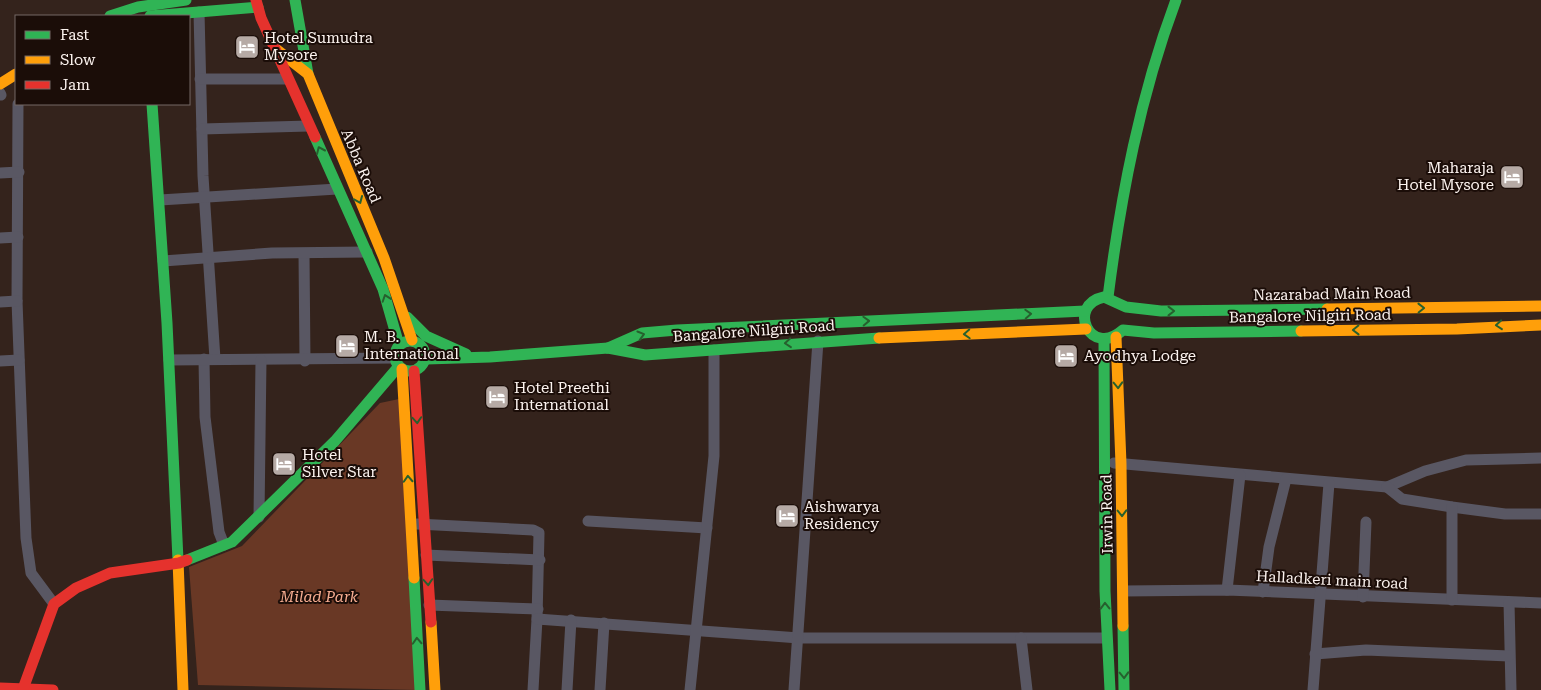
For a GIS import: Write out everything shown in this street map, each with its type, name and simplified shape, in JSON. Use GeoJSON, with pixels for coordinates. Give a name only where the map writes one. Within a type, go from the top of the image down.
{"type":"FeatureCollection","features":[{"type":"Feature","properties":{"kind":"main road"},"geometry":{"type":"LineString","coordinates":[[112,15],[146,2],[186,0]]}},
{"type":"Feature","properties":{"kind":"main road","name":"Abba Road"},"geometry":{"type":"LineString","coordinates":[[295,0],[308,74],[384,258],[412,340]]}},
{"type":"Feature","properties":{"kind":"main road"},"geometry":{"type":"LineString","coordinates":[[1104,340],[1094,337],[1086,329],[1085,311],[1090,303],[1099,298],[1108,297],[1128,165],[1159,43],[1176,0]]}},
{"type":"Feature","properties":{"kind":"main road"},"geometry":{"type":"LineString","coordinates":[[162,15],[257,4],[288,79],[386,296],[399,345],[420,690]]}},
{"type":"Feature","properties":{"kind":"main road"},"geometry":{"type":"LineString","coordinates":[[274,47],[308,74]]}},
{"type":"Feature","properties":{"kind":"main road"},"geometry":{"type":"LineString","coordinates":[[0,84],[15,75]]}},
{"type":"Feature","properties":{"kind":"main road"},"geometry":{"type":"LineString","coordinates":[[0,95],[15,88]]}},
{"type":"Feature","properties":{"kind":"main road"},"geometry":{"type":"LineString","coordinates":[[152,105],[164,261],[179,563],[183,690]]}},
{"type":"Feature","properties":{"kind":"main road","name":"Nazarabad Main Road"},"geometry":{"type":"LineString","coordinates":[[1108,297],[1116,300],[1123,307],[1162,311],[1529,304],[1541,306]]}},
{"type":"Feature","properties":{"kind":"main road"},"geometry":{"type":"LineString","coordinates":[[399,301],[408,318],[420,332],[436,343],[476,358]]}},
{"type":"Feature","properties":{"kind":"main road"},"geometry":{"type":"LineString","coordinates":[[608,348],[642,333],[1085,311]]}},
{"type":"Feature","properties":{"kind":"main road","name":"Bangalore Nilgiri Road"},"geometry":{"type":"LineString","coordinates":[[1104,340],[1120,333],[1457,329],[1507,324],[1541,325]]}},
{"type":"Feature","properties":{"kind":"main road","name":"Bangalore Nilgiri Road"},"geometry":{"type":"LineString","coordinates":[[426,359],[476,358],[608,348],[645,355],[818,340],[1086,329]]}},
{"type":"Feature","properties":{"kind":"main road","name":"Irwin Road"},"geometry":{"type":"LineString","coordinates":[[1120,333],[1124,690]]}},
{"type":"Feature","properties":{"kind":"main road"},"geometry":{"type":"LineString","coordinates":[[399,345],[412,340],[422,345],[426,359],[423,365],[414,371]]}},
{"type":"Feature","properties":{"kind":"main road","name":"Irwin Road"},"geometry":{"type":"LineString","coordinates":[[1104,340],[1106,638],[1110,690]]}},
{"type":"Feature","properties":{"kind":"main road"},"geometry":{"type":"LineString","coordinates":[[399,364],[414,371]]}},
{"type":"Feature","properties":{"kind":"main road"},"geometry":{"type":"LineString","coordinates":[[22,689],[54,604],[76,588],[110,573],[179,563],[232,542],[335,440],[399,364]]}},
{"type":"Feature","properties":{"kind":"main road"},"geometry":{"type":"LineString","coordinates":[[414,371],[435,690]]}},
{"type":"Feature","properties":{"kind":"main road"},"geometry":{"type":"LineString","coordinates":[[0,688],[53,690]]}},
{"type":"Feature","properties":{"kind":"street"},"geometry":{"type":"LineString","coordinates":[[199,12],[204,197],[208,258],[209,359],[205,417],[219,532],[224,545]]}},
{"type":"Feature","properties":{"kind":"street"},"geometry":{"type":"LineString","coordinates":[[200,79],[288,79]]}},
{"type":"Feature","properties":{"kind":"street"},"geometry":{"type":"LineString","coordinates":[[18,105],[17,301],[26,538],[30,573],[54,604]]}},
{"type":"Feature","properties":{"kind":"street"},"geometry":{"type":"LineString","coordinates":[[202,130],[309,126]]}},
{"type":"Feature","properties":{"kind":"street"},"geometry":{"type":"LineString","coordinates":[[0,173],[19,172]]}},
{"type":"Feature","properties":{"kind":"street"},"geometry":{"type":"LineString","coordinates":[[160,200],[337,188]]}},
{"type":"Feature","properties":{"kind":"street"},"geometry":{"type":"LineString","coordinates":[[0,238],[18,237]]}},
{"type":"Feature","properties":{"kind":"street"},"geometry":{"type":"LineString","coordinates":[[164,261],[272,253],[366,252]]}},
{"type":"Feature","properties":{"kind":"street"},"geometry":{"type":"LineString","coordinates":[[304,254],[305,360]]}},
{"type":"Feature","properties":{"kind":"street"},"geometry":{"type":"LineString","coordinates":[[0,302],[17,301]]}},
{"type":"Feature","properties":{"kind":"street"},"geometry":{"type":"LineString","coordinates":[[794,690],[818,340]]}},
{"type":"Feature","properties":{"kind":"street"},"geometry":{"type":"LineString","coordinates":[[690,690],[698,632],[714,456],[714,350]]}},
{"type":"Feature","properties":{"kind":"street"},"geometry":{"type":"LineString","coordinates":[[0,361],[19,360]]}},
{"type":"Feature","properties":{"kind":"street"},"geometry":{"type":"LineString","coordinates":[[169,360],[305,360],[399,364]]}},
{"type":"Feature","properties":{"kind":"street"},"geometry":{"type":"LineString","coordinates":[[259,517],[261,360]]}},
{"type":"Feature","properties":{"kind":"street"},"geometry":{"type":"LineString","coordinates":[[1104,462],[1388,487],[1425,471],[1466,460],[1541,458]]}},
{"type":"Feature","properties":{"kind":"street"},"geometry":{"type":"LineString","coordinates":[[1227,590],[1240,475]]}},
{"type":"Feature","properties":{"kind":"street"},"geometry":{"type":"LineString","coordinates":[[1263,592],[1269,547],[1286,479]]}},
{"type":"Feature","properties":{"kind":"street"},"geometry":{"type":"LineString","coordinates":[[1313,690],[1329,483]]}},
{"type":"Feature","properties":{"kind":"street"},"geometry":{"type":"LineString","coordinates":[[1388,487],[1402,499],[1505,514],[1541,514]]}},
{"type":"Feature","properties":{"kind":"street"},"geometry":{"type":"LineString","coordinates":[[1452,507],[1452,600]]}},
{"type":"Feature","properties":{"kind":"street"},"geometry":{"type":"LineString","coordinates":[[588,521],[707,528]]}},
{"type":"Feature","properties":{"kind":"street"},"geometry":{"type":"LineString","coordinates":[[1363,597],[1366,522]]}},
{"type":"Feature","properties":{"kind":"street"},"geometry":{"type":"LineString","coordinates":[[411,524],[533,530],[540,537],[533,690]]}},
{"type":"Feature","properties":{"kind":"street"},"geometry":{"type":"LineString","coordinates":[[426,555],[540,560]]}},
{"type":"Feature","properties":{"kind":"street","name":"Halladkeri main road"},"geometry":{"type":"LineString","coordinates":[[1122,591],[1227,590],[1541,603]]}},
{"type":"Feature","properties":{"kind":"street"},"geometry":{"type":"LineString","coordinates":[[1509,602],[1509,656],[1512,690]]}},
{"type":"Feature","properties":{"kind":"street"},"geometry":{"type":"LineString","coordinates":[[429,605],[537,614],[571,620],[698,632],[799,638],[1106,638]]}},
{"type":"Feature","properties":{"kind":"street"},"geometry":{"type":"LineString","coordinates":[[567,690],[571,620]]}},
{"type":"Feature","properties":{"kind":"street"},"geometry":{"type":"LineString","coordinates":[[600,690],[604,623]]}},
{"type":"Feature","properties":{"kind":"street"},"geometry":{"type":"LineString","coordinates":[[1021,638],[1027,690]]}},
{"type":"Feature","properties":{"kind":"street"},"geometry":{"type":"LineString","coordinates":[[1315,654],[1366,650],[1509,656]]}},
{"type":"Feature","properties":{"kind":"green space","name":"Milad Park"},"geometry":{"type":"Polygon","coordinates":[[[399,399],[417,690],[198,685],[189,567],[242,546],[380,403],[399,399]]]}},
{"type":"Feature","properties":{"kind":"traffic: fast"},"geometry":{"type":"LineString","coordinates":[[113,15],[138,7],[186,0]]}},
{"type":"Feature","properties":{"kind":"traffic: fast"},"geometry":{"type":"LineString","coordinates":[[295,0],[308,74]]}},
{"type":"Feature","properties":{"kind":"traffic: fast"},"geometry":{"type":"LineString","coordinates":[[1108,297],[1119,221],[1133,146],[1152,73],[1176,0]]}},
{"type":"Feature","properties":{"kind":"traffic: fast"},"geometry":{"type":"LineString","coordinates":[[162,15],[258,7]]}},
{"type":"Feature","properties":{"kind":"traffic: fast"},"geometry":{"type":"LineString","coordinates":[[152,105],[167,323],[178,560]]}},
{"type":"Feature","properties":{"kind":"traffic: fast"},"geometry":{"type":"LineString","coordinates":[[315,137],[383,289],[399,345]]}},
{"type":"Feature","properties":{"kind":"traffic: fast"},"geometry":{"type":"LineString","coordinates":[[1301,331],[1154,333],[1123,330],[1111,337],[1101,338],[1092,334],[1087,327],[1085,319],[1086,310],[1093,302],[1104,297],[1126,307],[1161,311],[1327,309]]}},
{"type":"Feature","properties":{"kind":"traffic: fast"},"geometry":{"type":"LineString","coordinates":[[608,348],[642,333],[677,330],[1085,311]]}},
{"type":"Feature","properties":{"kind":"traffic: fast"},"geometry":{"type":"LineString","coordinates":[[407,317],[426,336],[466,354]]}},
{"type":"Feature","properties":{"kind":"traffic: fast"},"geometry":{"type":"LineString","coordinates":[[426,359],[490,357],[608,348],[645,355],[879,338]]}},
{"type":"Feature","properties":{"kind":"traffic: fast"},"geometry":{"type":"LineString","coordinates":[[1104,340],[1105,591],[1110,690]]}},
{"type":"Feature","properties":{"kind":"traffic: fast"},"geometry":{"type":"LineString","coordinates":[[410,341],[421,345],[425,356],[421,367],[410,371],[399,367],[395,356],[399,345],[410,341]]}},
{"type":"Feature","properties":{"kind":"traffic: fast"},"geometry":{"type":"LineString","coordinates":[[187,560],[232,542],[335,441],[399,366]]}},
{"type":"Feature","properties":{"kind":"traffic: fast"},"geometry":{"type":"LineString","coordinates":[[414,578],[420,690]]}},
{"type":"Feature","properties":{"kind":"traffic: fast"},"geometry":{"type":"LineString","coordinates":[[1123,626],[1124,690]]}},
{"type":"Feature","properties":{"kind":"traffic: slow"},"geometry":{"type":"LineString","coordinates":[[276,49],[308,74],[384,258],[412,340]]}},
{"type":"Feature","properties":{"kind":"traffic: slow"},"geometry":{"type":"LineString","coordinates":[[0,84],[15,75]]}},
{"type":"Feature","properties":{"kind":"traffic: slow"},"geometry":{"type":"LineString","coordinates":[[1327,309],[1541,306]]}},
{"type":"Feature","properties":{"kind":"traffic: slow"},"geometry":{"type":"LineString","coordinates":[[1301,331],[1457,329],[1541,325]]}},
{"type":"Feature","properties":{"kind":"traffic: slow"},"geometry":{"type":"LineString","coordinates":[[879,338],[1086,329]]}},
{"type":"Feature","properties":{"kind":"traffic: slow"},"geometry":{"type":"LineString","coordinates":[[1116,337],[1121,464],[1123,626]]}},
{"type":"Feature","properties":{"kind":"traffic: slow"},"geometry":{"type":"LineString","coordinates":[[402,369],[414,578]]}},
{"type":"Feature","properties":{"kind":"traffic: slow"},"geometry":{"type":"LineString","coordinates":[[178,560],[183,690]]}},
{"type":"Feature","properties":{"kind":"traffic: slow"},"geometry":{"type":"LineString","coordinates":[[431,622],[435,690]]}},
{"type":"Feature","properties":{"kind":"traffic: jam"},"geometry":{"type":"LineString","coordinates":[[256,0],[261,18],[315,137]]}},
{"type":"Feature","properties":{"kind":"traffic: jam"},"geometry":{"type":"LineString","coordinates":[[414,371],[431,622]]}},
{"type":"Feature","properties":{"kind":"traffic: jam"},"geometry":{"type":"LineString","coordinates":[[23,689],[54,604],[76,588],[110,573],[179,563],[187,560]]}},
{"type":"Feature","properties":{"kind":"traffic: jam"},"geometry":{"type":"LineString","coordinates":[[0,688],[53,690]]}},
{"type":"Feature","properties":{"kind":"place","name":"Hotel Sumudra Mysore"},"geometry":{"type":"Point","coordinates":[247,47]}},
{"type":"Feature","properties":{"kind":"place","name":"Maharaja Hotel Mysore"},"geometry":{"type":"Point","coordinates":[1512,177]}},
{"type":"Feature","properties":{"kind":"place","name":"M. B. International"},"geometry":{"type":"Point","coordinates":[347,346]}},
{"type":"Feature","properties":{"kind":"place","name":"Ayodhya Lodge"},"geometry":{"type":"Point","coordinates":[1066,356]}},
{"type":"Feature","properties":{"kind":"place","name":"Hotel Preethi International"},"geometry":{"type":"Point","coordinates":[497,397]}},
{"type":"Feature","properties":{"kind":"place","name":"Hotel Silver Star"},"geometry":{"type":"Point","coordinates":[284,464]}},
{"type":"Feature","properties":{"kind":"place","name":"Aishwarya Residency"},"geometry":{"type":"Point","coordinates":[787,516]}}]}
